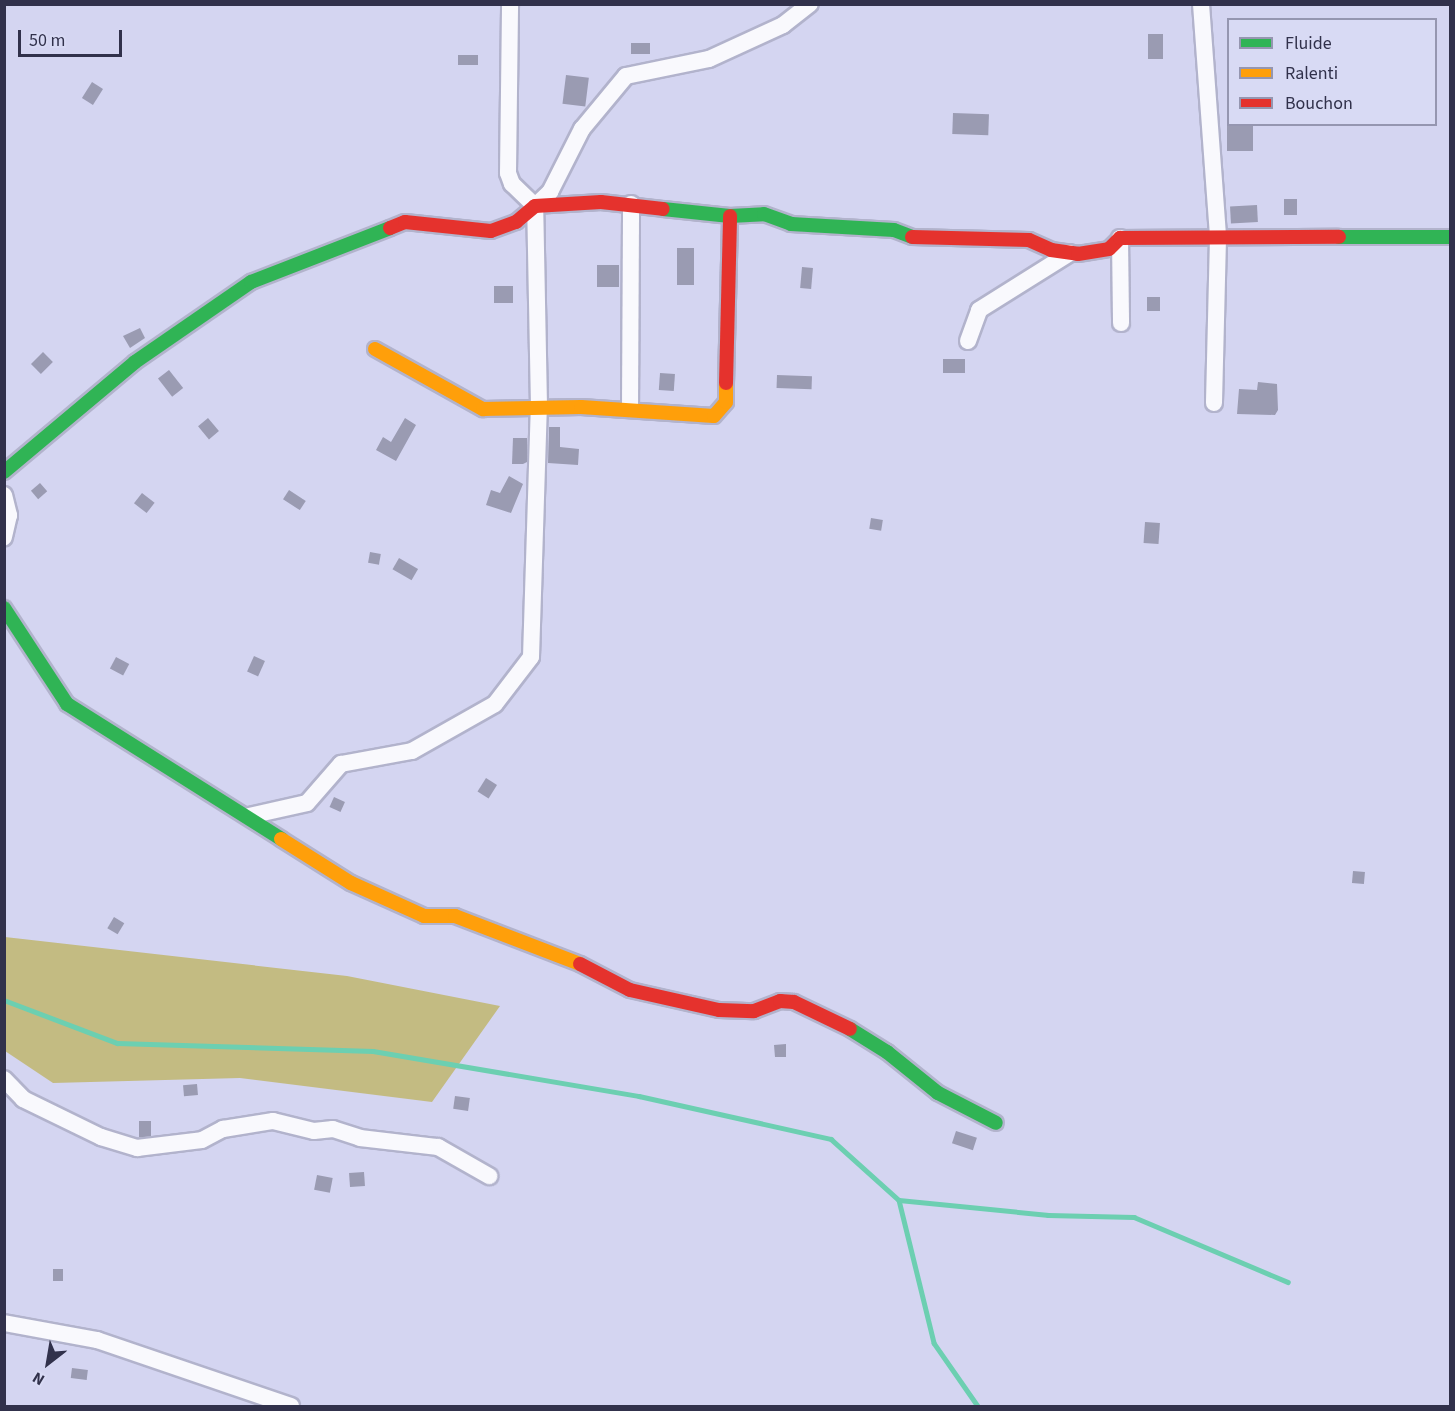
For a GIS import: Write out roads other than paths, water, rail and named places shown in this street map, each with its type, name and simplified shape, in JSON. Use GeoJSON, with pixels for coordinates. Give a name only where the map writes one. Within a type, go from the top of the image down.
{"type":"FeatureCollection","features":[{"type":"Feature","properties":{"kind":"street"},"geometry":{"type":"LineString","coordinates":[[510,4],[508,173],[512,184],[535,206],[631,204],[730,216],[764,214],[791,224],[894,230],[930,239],[1029,240],[1070,253],[1097,253],[1120,238],[1450,237]]}},
{"type":"Feature","properties":{"kind":"street"},"geometry":{"type":"LineString","coordinates":[[4,472],[135,362],[250,282],[395,225],[416,222],[491,231],[516,222],[550,192],[582,129],[621,79],[644,70],[716,57],[783,25],[810,4]]}},
{"type":"Feature","properties":{"kind":"street"},"geometry":{"type":"LineString","coordinates":[[1201,4],[1218,238],[1214,403]]}},
{"type":"Feature","properties":{"kind":"street"},"geometry":{"type":"LineString","coordinates":[[630,408],[631,204]]}},
{"type":"Feature","properties":{"kind":"street"},"geometry":{"type":"LineString","coordinates":[[249,816],[307,803],[341,764],[412,751],[495,704],[526,665],[533,648],[539,406],[535,206]]}},
{"type":"Feature","properties":{"kind":"street"},"geometry":{"type":"LineString","coordinates":[[375,350],[476,407],[630,408],[714,416],[722,411],[726,402],[730,216]]}},
{"type":"Feature","properties":{"kind":"street"},"geometry":{"type":"LineString","coordinates":[[1120,238],[1121,323]]}},
{"type":"Feature","properties":{"kind":"street"},"geometry":{"type":"LineString","coordinates":[[968,341],[979,310],[1070,253]]}},
{"type":"Feature","properties":{"kind":"street"},"geometry":{"type":"LineString","coordinates":[[4,495],[9,515],[4,537]]}},
{"type":"Feature","properties":{"kind":"street"},"geometry":{"type":"LineString","coordinates":[[4,608],[66,704],[249,816],[351,883],[424,916],[455,916],[563,955],[630,990],[719,1010],[754,1011],[780,1001],[794,1002],[841,1023],[887,1052],[938,1094],[996,1123]]}},
{"type":"Feature","properties":{"kind":"street"},"geometry":{"type":"LineString","coordinates":[[4,1079],[23,1099],[100,1137],[137,1148],[202,1140],[224,1129],[273,1121],[314,1131],[333,1128],[360,1138],[438,1147],[489,1176]]}},
{"type":"Feature","properties":{"kind":"street"},"geometry":{"type":"LineString","coordinates":[[4,1323],[97,1340],[291,1407]]}},
{"type":"Feature","properties":{"kind":"waterway"},"geometry":{"type":"LineString","coordinates":[[4,1000],[117,1043],[373,1051],[639,1096],[831,1139],[899,1200],[934,1343],[978,1406]]}},
{"type":"Feature","properties":{"kind":"waterway"},"geometry":{"type":"LineString","coordinates":[[899,1200],[1048,1215],[1134,1217],[1288,1282]]}}]}
